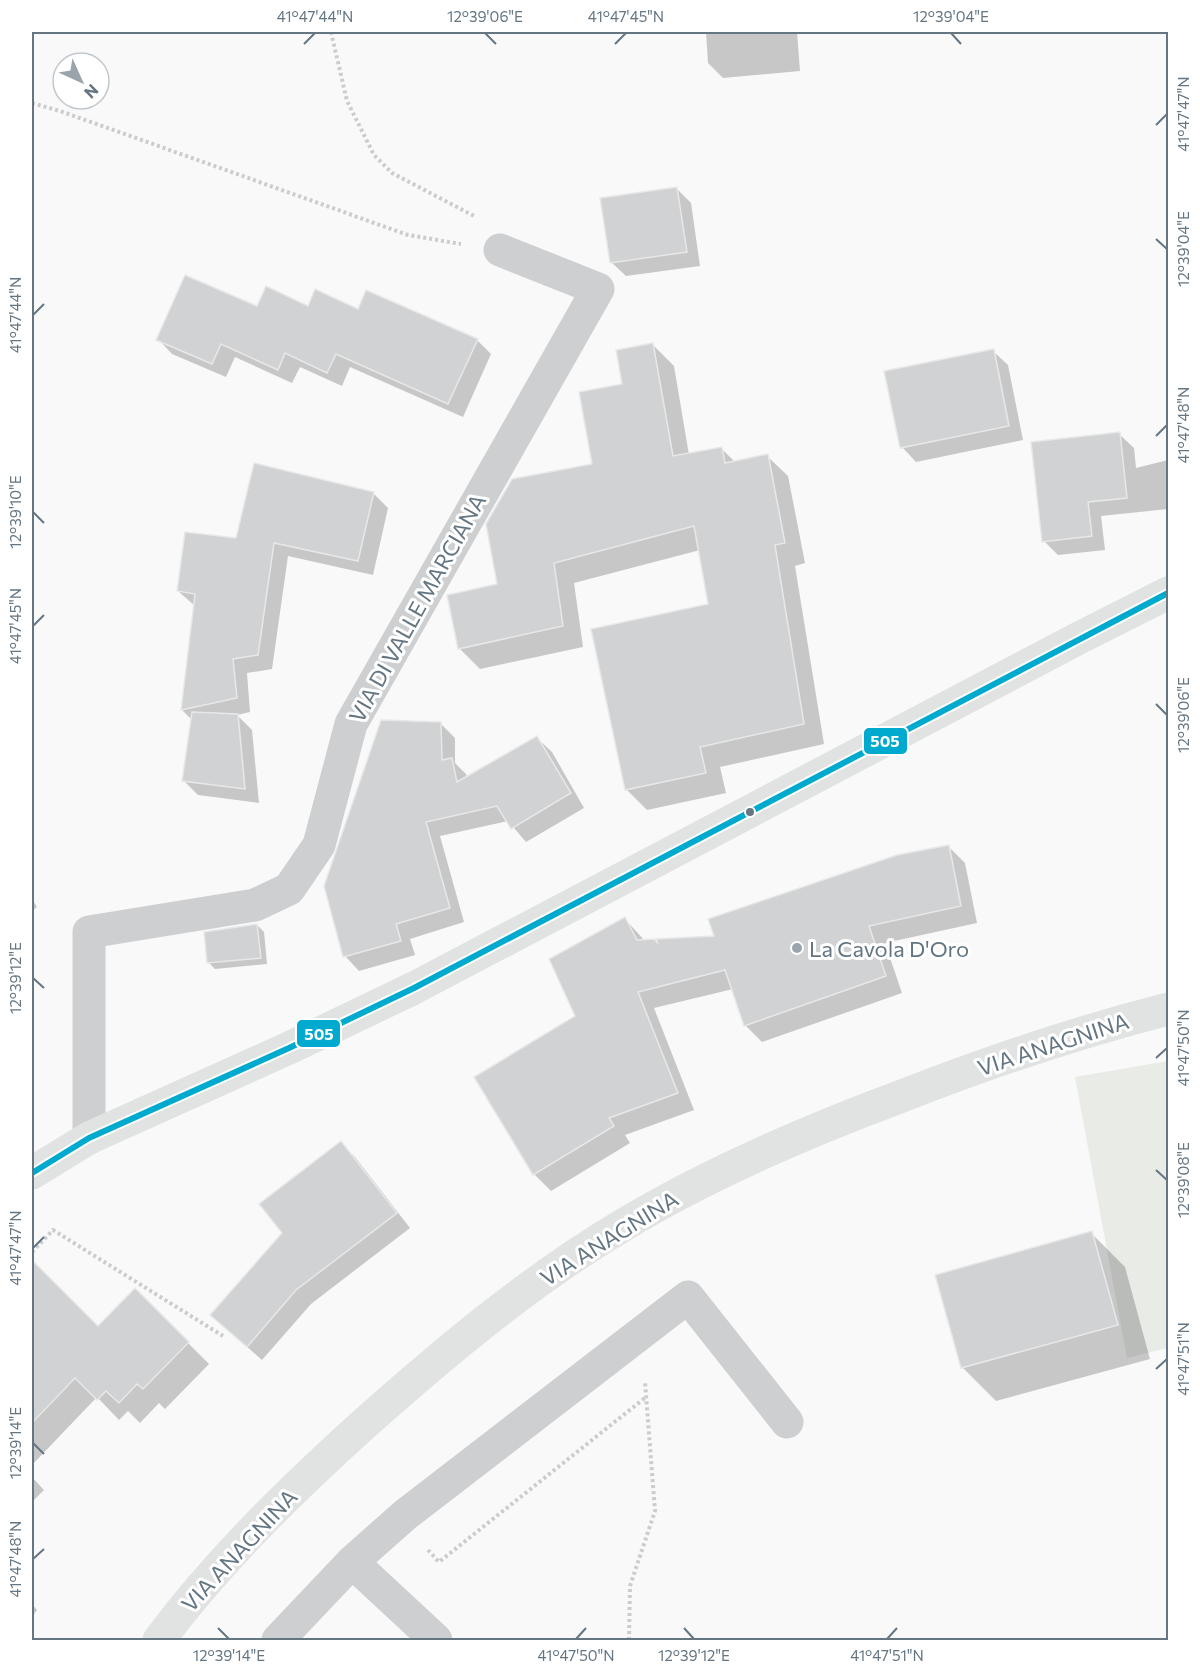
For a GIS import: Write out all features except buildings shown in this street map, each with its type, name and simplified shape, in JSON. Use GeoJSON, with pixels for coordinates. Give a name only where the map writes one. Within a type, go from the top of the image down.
{"type":"FeatureCollection","features":[{"type":"Feature","properties":{"kind":"main road"},"geometry":{"type":"LineString","coordinates":[[32,1173],[88,1138],[404,993],[1078,638],[1168,593]]}},
{"type":"Feature","properties":{"kind":"main road","name":"VIA ANAGNINA"},"geometry":{"type":"LineString","coordinates":[[159,1641],[187,1604],[238,1546],[313,1471],[412,1381],[506,1304],[619,1228],[684,1191],[745,1161],[876,1105],[1034,1048],[1168,1009]]}},
{"type":"Feature","properties":{"kind":"street","name":"VIA DI VALLE MARCIANA"},"geometry":{"type":"LineString","coordinates":[[88,1138],[89,927],[255,905],[290,889],[319,845],[351,724],[545,378],[598,289],[500,250]]}},
{"type":"Feature","properties":{"kind":"street"},"geometry":{"type":"LineString","coordinates":[[278,1641],[352,1562],[405,1515],[688,1296],[787,1422]]}},
{"type":"Feature","properties":{"kind":"street"},"geometry":{"type":"LineString","coordinates":[[352,1562],[436,1641]]}},
{"type":"Feature","properties":{"kind":"path"},"geometry":{"type":"LineString","coordinates":[[331,32],[347,101],[374,155],[392,173],[488,224],[500,250]]}},
{"type":"Feature","properties":{"kind":"path"},"geometry":{"type":"LineString","coordinates":[[32,103],[408,235],[500,250]]}},
{"type":"Feature","properties":{"kind":"path"},"geometry":{"type":"LineString","coordinates":[[32,1252],[53,1230],[223,1336]]}},
{"type":"Feature","properties":{"kind":"path"},"geometry":{"type":"LineString","coordinates":[[629,1641],[630,1586],[655,1511],[645,1377]]}},
{"type":"Feature","properties":{"kind":"path"},"geometry":{"type":"LineString","coordinates":[[422,1544],[439,1562],[646,1396]]}},
{"type":"Feature","properties":{"kind":"shaded area"},"geometry":{"type":"Polygon","coordinates":[[[1168,1061],[1168,1348],[1127,1358],[1075,1077],[1168,1061]]]}},
{"type":"Feature","properties":{"kind":"transit line","name":"505"},"geometry":{"type":"LineString","coordinates":[[32,1173],[89,1138],[289,1048],[414,988],[1168,593]]}},
{"type":"Feature","properties":{"kind":"place","name":"La Cavola D'Oro"},"geometry":{"type":"Point","coordinates":[797,948]}}]}
